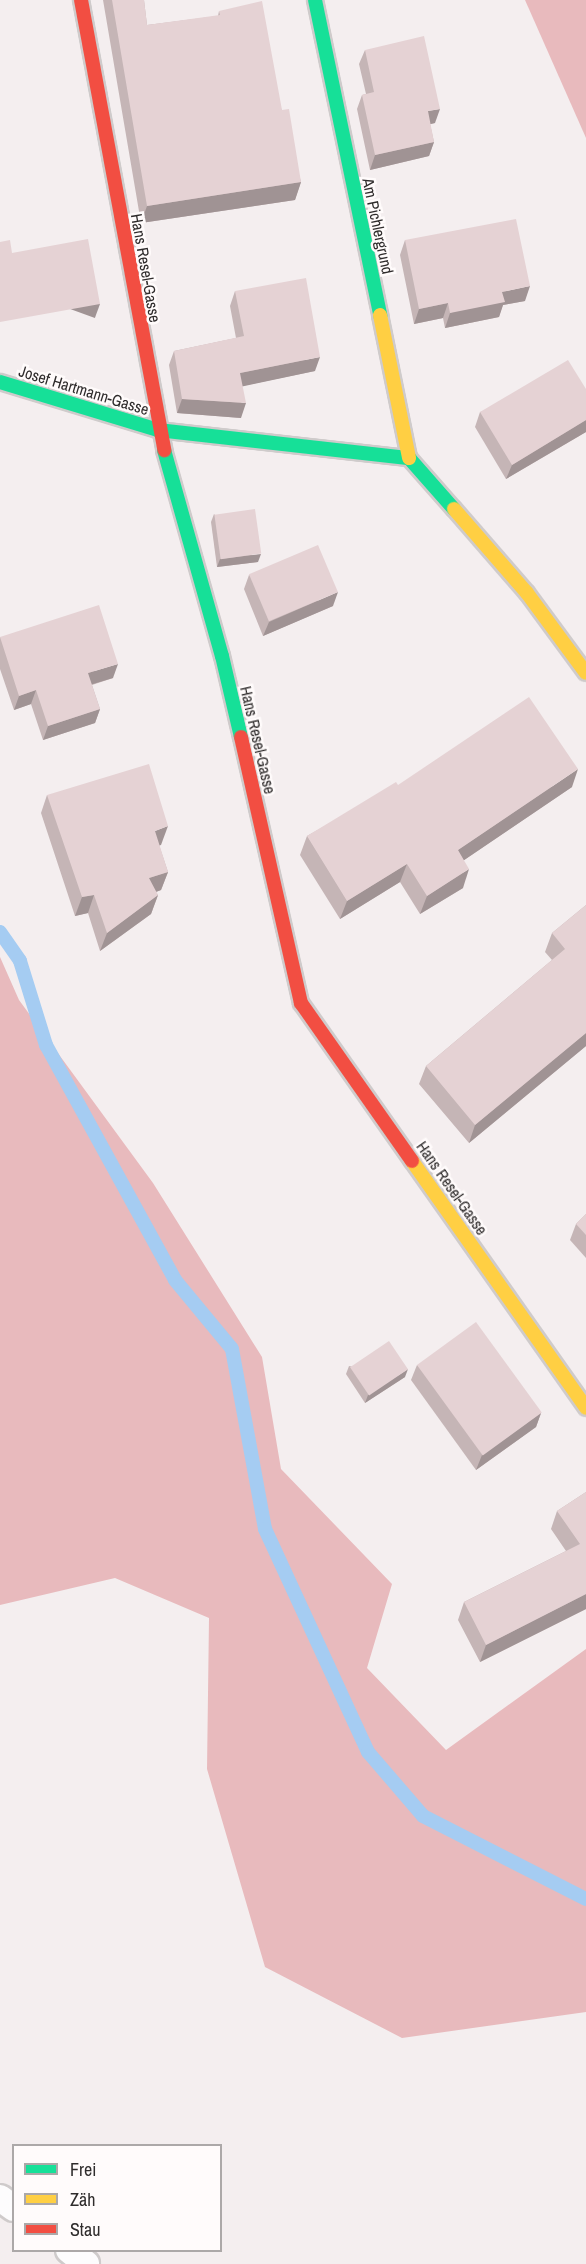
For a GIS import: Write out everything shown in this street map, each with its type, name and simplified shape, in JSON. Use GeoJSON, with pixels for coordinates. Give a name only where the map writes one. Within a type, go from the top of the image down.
{"type":"FeatureCollection","features":[{"type":"Feature","properties":{"kind":"street","name":"Hans Resel-Gasse"},"geometry":{"type":"LineString","coordinates":[[81,0],[158,430],[222,656],[301,1003],[586,1408]]}},
{"type":"Feature","properties":{"kind":"street","name":"Am Pichlergrund"},"geometry":{"type":"LineString","coordinates":[[315,0],[409,458],[527,593],[586,674]]}},
{"type":"Feature","properties":{"kind":"street","name":"Josef Hartmann-Gasse"},"geometry":{"type":"LineString","coordinates":[[0,382],[158,430]]}},
{"type":"Feature","properties":{"kind":"street"},"geometry":{"type":"LineString","coordinates":[[158,430],[409,458]]}},
{"type":"Feature","properties":{"kind":"lane"},"geometry":{"type":"LineString","coordinates":[[71,2252],[86,2264]]}},
{"type":"Feature","properties":{"kind":"shaded area"},"geometry":{"type":"Polygon","coordinates":[[[525,0],[586,0],[586,138],[525,0]]]}},
{"type":"Feature","properties":{"kind":"shaded area"},"geometry":{"type":"Polygon","coordinates":[[[0,957],[19,1000],[153,1183],[262,1357],[281,1469],[392,1584],[367,1668],[446,1750],[586,1649],[586,2012],[402,2038],[265,1967],[207,1769],[209,1618],[115,1578],[0,1605],[0,957]]]}},
{"type":"Feature","properties":{"kind":"building"},"geometry":{"type":"Polygon","coordinates":[[[112,0],[144,0],[147,25],[220,15],[219,11],[262,1],[282,110],[289,109],[301,182],[147,206],[112,0]]]}},
{"type":"Feature","properties":{"kind":"building"},"geometry":{"type":"Polygon","coordinates":[[[424,36],[440,109],[428,111],[434,142],[375,155],[362,95],[374,92],[365,50],[424,36]]]}},
{"type":"Feature","properties":{"kind":"building"},"geometry":{"type":"Polygon","coordinates":[[[516,219],[530,286],[502,292],[505,302],[450,313],[448,303],[419,309],[405,240],[516,219]]]}},
{"type":"Feature","properties":{"kind":"building"},"geometry":{"type":"Polygon","coordinates":[[[88,239],[100,304],[0,322],[0,242],[10,240],[12,253],[88,239]]]}},
{"type":"Feature","properties":{"kind":"building"},"geometry":{"type":"Polygon","coordinates":[[[306,278],[320,357],[240,373],[246,403],[182,399],[174,351],[244,336],[235,291],[306,278]]]}},
{"type":"Feature","properties":{"kind":"building"},"geometry":{"type":"Polygon","coordinates":[[[568,360],[586,389],[586,420],[512,465],[480,412],[568,360]]]}},
{"type":"Feature","properties":{"kind":"building"},"geometry":{"type":"Polygon","coordinates":[[[255,509],[261,554],[221,559],[214,515],[255,509]]]}},
{"type":"Feature","properties":{"kind":"building"},"geometry":{"type":"Polygon","coordinates":[[[318,545],[338,592],[269,621],[249,574],[318,545]]]}},
{"type":"Feature","properties":{"kind":"building"},"geometry":{"type":"Polygon","coordinates":[[[99,605],[118,664],[88,673],[100,709],[48,726],[36,690],[19,696],[0,637],[99,605]]]}},
{"type":"Feature","properties":{"kind":"building"},"geometry":{"type":"Polygon","coordinates":[[[529,697],[578,769],[458,850],[469,869],[427,896],[407,864],[347,901],[307,836],[396,782],[398,785],[529,697]]]}},
{"type":"Feature","properties":{"kind":"building"},"geometry":{"type":"Polygon","coordinates":[[[149,764],[168,826],[155,831],[168,872],[149,878],[158,895],[107,933],[94,895],[82,897],[47,795],[149,764]]]}},
{"type":"Feature","properties":{"kind":"building"},"geometry":{"type":"Polygon","coordinates":[[[586,905],[586,1033],[475,1125],[426,1066],[565,949],[552,933],[586,905]]]}},
{"type":"Feature","properties":{"kind":"building"},"geometry":{"type":"Polygon","coordinates":[[[586,1214],[586,1235],[576,1224],[586,1214]]]}},
{"type":"Feature","properties":{"kind":"building"},"geometry":{"type":"Polygon","coordinates":[[[476,1322],[542,1413],[483,1456],[417,1365],[476,1322]]]}},
{"type":"Feature","properties":{"kind":"building"},"geometry":{"type":"Polygon","coordinates":[[[389,1341],[408,1369],[369,1395],[350,1367],[389,1341]]]}},
{"type":"Feature","properties":{"kind":"building"},"geometry":{"type":"Polygon","coordinates":[[[586,1492],[586,1594],[486,1645],[464,1602],[580,1544],[557,1511],[586,1492]]]}},
{"type":"Feature","properties":{"kind":"waterway"},"geometry":{"type":"LineString","coordinates":[[0,932],[20,961],[46,1045],[175,1280],[232,1349],[265,1529],[368,1752],[423,1816],[586,1899]]}},
{"type":"Feature","properties":{"kind":"traffic: fast"},"geometry":{"type":"LineString","coordinates":[[315,0],[380,315]]}},
{"type":"Feature","properties":{"kind":"traffic: fast"},"geometry":{"type":"LineString","coordinates":[[0,382],[158,430],[409,458],[454,509]]}},
{"type":"Feature","properties":{"kind":"traffic: fast"},"geometry":{"type":"LineString","coordinates":[[164,450],[222,656],[241,737]]}},
{"type":"Feature","properties":{"kind":"traffic: slow"},"geometry":{"type":"LineString","coordinates":[[380,315],[409,458]]}},
{"type":"Feature","properties":{"kind":"traffic: slow"},"geometry":{"type":"LineString","coordinates":[[454,509],[527,593],[586,673]]}},
{"type":"Feature","properties":{"kind":"traffic: slow"},"geometry":{"type":"LineString","coordinates":[[412,1161],[586,1408]]}},
{"type":"Feature","properties":{"kind":"traffic: jam"},"geometry":{"type":"LineString","coordinates":[[81,0],[164,450]]}},
{"type":"Feature","properties":{"kind":"traffic: jam"},"geometry":{"type":"LineString","coordinates":[[241,737],[301,1003],[412,1161]]}}]}
